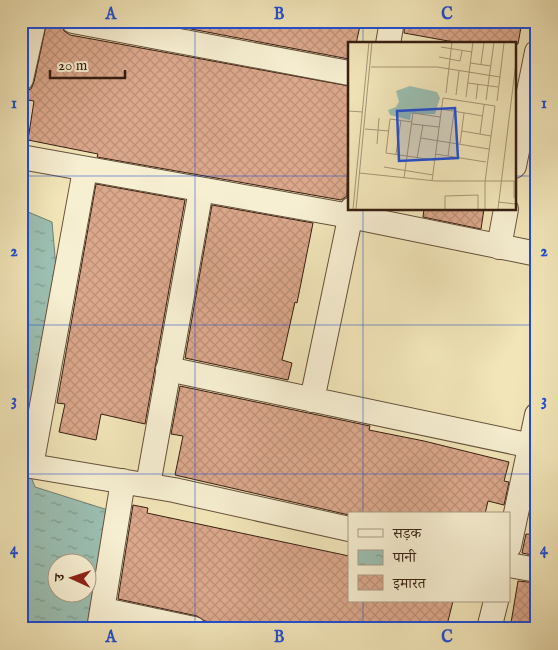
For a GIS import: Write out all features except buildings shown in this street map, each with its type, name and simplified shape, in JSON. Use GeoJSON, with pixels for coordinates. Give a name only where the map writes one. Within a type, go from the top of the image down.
{"type":"FeatureCollection","features":[{"type":"Feature","properties":{"kind":"street"},"geometry":{"type":"LineString","coordinates":[[21,79],[34,21]]}},
{"type":"Feature","properties":{"kind":"street"},"geometry":{"type":"LineString","coordinates":[[73,21],[348,73]]}},
{"type":"Feature","properties":{"kind":"street"},"geometry":{"type":"LineString","coordinates":[[388,42],[392,21]]}},
{"type":"Feature","properties":{"kind":"street"},"geometry":{"type":"LineString","coordinates":[[516,146],[520,105],[537,52]]}},
{"type":"Feature","properties":{"kind":"street"},"geometry":{"type":"LineString","coordinates":[[21,157],[201,190],[351,212],[499,247],[537,254]]}},
{"type":"Feature","properties":{"kind":"street"},"geometry":{"type":"LineString","coordinates":[[85,170],[31,466],[148,485],[348,529]]}},
{"type":"Feature","properties":{"kind":"street"},"geometry":{"type":"LineString","coordinates":[[148,485],[201,190]]}},
{"type":"Feature","properties":{"kind":"street"},"geometry":{"type":"LineString","coordinates":[[499,247],[506,210]]}},
{"type":"Feature","properties":{"kind":"street"},"geometry":{"type":"LineString","coordinates":[[312,400],[351,212]]}},
{"type":"Feature","properties":{"kind":"street"},"geometry":{"type":"LineString","coordinates":[[168,370],[532,446]]}},
{"type":"Feature","properties":{"kind":"street"},"geometry":{"type":"LineString","coordinates":[[510,542],[532,446],[537,415]]}},
{"type":"Feature","properties":{"kind":"street"},"geometry":{"type":"LineString","coordinates":[[123,481],[102,619],[194,629]]}},
{"type":"Feature","properties":{"kind":"street"},"geometry":{"type":"LineString","coordinates":[[510,565],[537,570]]}},
{"type":"Feature","properties":{"kind":"street"},"geometry":{"type":"LineString","coordinates":[[489,629],[496,602]]}},
{"type":"Feature","properties":{"kind":"water"},"geometry":{"type":"Polygon","coordinates":[[[21,209],[52,222],[58,290],[24,458],[35,487],[108,510],[98,567],[98,552],[48,552],[48,602],[92,602],[87,629],[21,629],[21,209]]]}}]}
